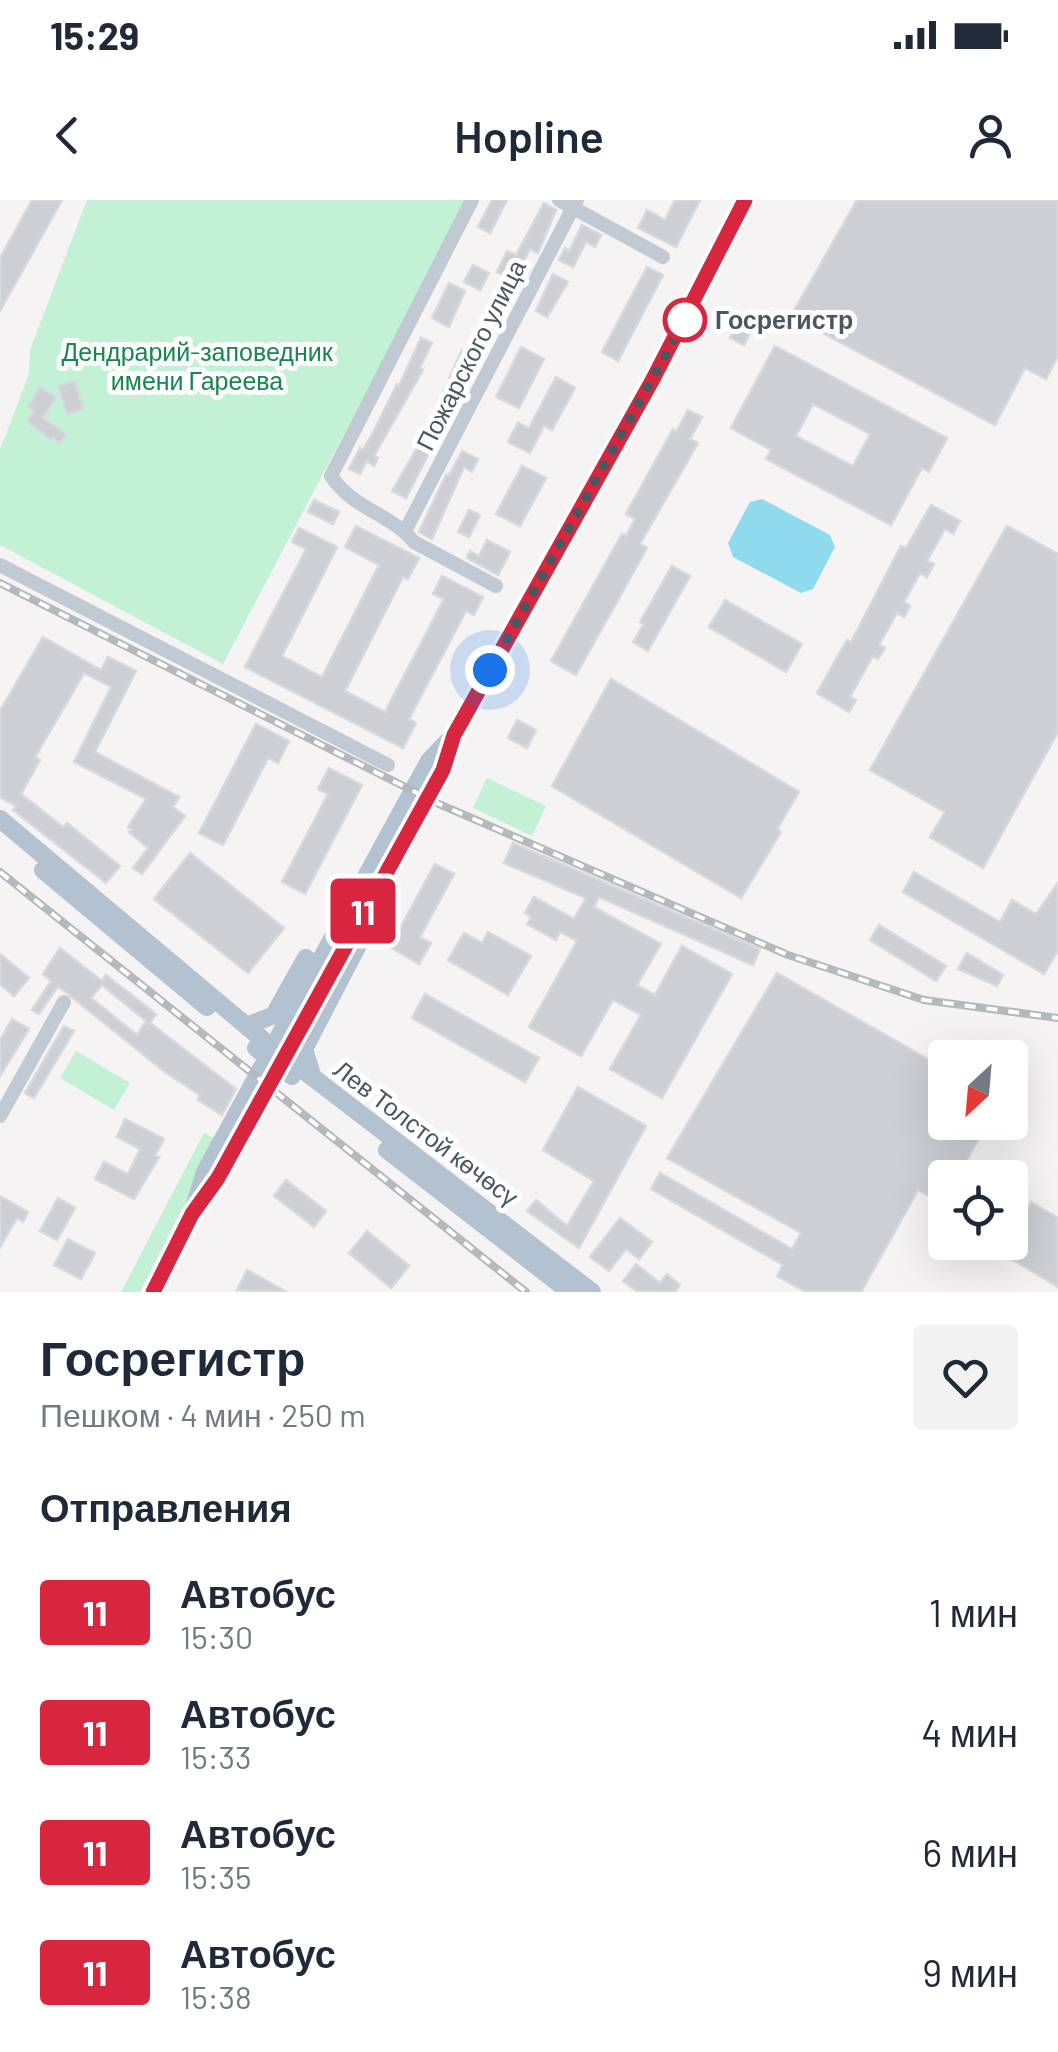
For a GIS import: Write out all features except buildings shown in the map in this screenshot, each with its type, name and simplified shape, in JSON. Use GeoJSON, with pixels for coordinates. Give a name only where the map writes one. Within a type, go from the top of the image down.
{"type":"FeatureCollection","features":[{"type":"Feature","properties":{"kind":"main road"},"geometry":{"type":"LineString","coordinates":[[153,1292],[192,1214],[218,1178],[412,808],[443,770],[454,735],[653,379],[745,200]]}},
{"type":"Feature","properties":{"kind":"main road"},"geometry":{"type":"LineString","coordinates":[[247,1026],[274,1015],[384,825],[412,808]]}},
{"type":"Feature","properties":{"kind":"main road"},"geometry":{"type":"LineString","coordinates":[[314,1080],[304,1049],[412,840],[412,808]]}},
{"type":"Feature","properties":{"kind":"main road","name":"Лев Толстой көчөсү"},"geometry":{"type":"LineString","coordinates":[[0,819],[247,1026],[259,1044]]}},
{"type":"Feature","properties":{"kind":"main road","name":"Лев Толстой көчөсү"},"geometry":{"type":"LineString","coordinates":[[0,834],[570,1292]]}},
{"type":"Feature","properties":{"kind":"main road","name":"Лев Толстой көчөсү"},"geometry":{"type":"LineString","coordinates":[[295,1071],[314,1080],[592,1292]]}},
{"type":"Feature","properties":{"kind":"street"},"geometry":{"type":"LineString","coordinates":[[472,200],[331,476],[344,495],[405,531],[414,542],[496,586]]}},
{"type":"Feature","properties":{"kind":"street"},"geometry":{"type":"LineString","coordinates":[[569,202],[664,256]]}},
{"type":"Feature","properties":{"kind":"street","name":"Пожарского улица"},"geometry":{"type":"LineString","coordinates":[[405,531],[569,202]]}},
{"type":"Feature","properties":{"kind":"street"},"geometry":{"type":"LineString","coordinates":[[0,565],[388,765]]}},
{"type":"Feature","properties":{"kind":"street"},"geometry":{"type":"LineString","coordinates":[[0,1116],[64,1002]]}},
{"type":"Feature","properties":{"kind":"green space","name":"Дендрарий-заповедник имени Гареева"},"geometry":{"type":"Polygon","coordinates":[[[87,200],[467,200],[223,664],[0,545],[0,450],[29,374],[30,350],[87,200]]]}},
{"type":"Feature","properties":{"kind":"green space"},"geometry":{"type":"Polygon","coordinates":[[[487,778],[546,806],[532,836],[473,808],[487,778]]]}},
{"type":"Feature","properties":{"kind":"green space"},"geometry":{"type":"Polygon","coordinates":[[[76,1051],[130,1083],[114,1110],[60,1078],[76,1051]]]}},
{"type":"Feature","properties":{"kind":"green space"},"geometry":{"type":"Polygon","coordinates":[[[204,1133],[218,1140],[140,1292],[121,1292],[204,1133]]]}},
{"type":"Feature","properties":{"kind":"water"},"geometry":{"type":"Polygon","coordinates":[[[762,499],[830,535],[835,547],[813,589],[801,593],[733,557],[728,543],[750,502],[762,499]]]}},
{"type":"Feature","properties":{"kind":"railway"},"geometry":{"type":"LineString","coordinates":[[0,583],[439,804],[788,955],[924,1000],[1058,1018]]}},
{"type":"Feature","properties":{"kind":"railway"},"geometry":{"type":"LineString","coordinates":[[0,872],[526,1292]]}},
{"type":"Feature","properties":{"kind":"bus line","name":"11"},"geometry":{"type":"LineString","coordinates":[[153,1292],[192,1214],[218,1178],[443,770],[454,735],[653,379],[745,200]]}},
{"type":"Feature","properties":{"kind":"place","name":"Госрегистр"},"geometry":{"type":"Point","coordinates":[685,320]}},
{"type":"Feature","properties":{"kind":"route"},"geometry":{"type":"LineString","coordinates":[[490,670],[685,320]]}}]}
